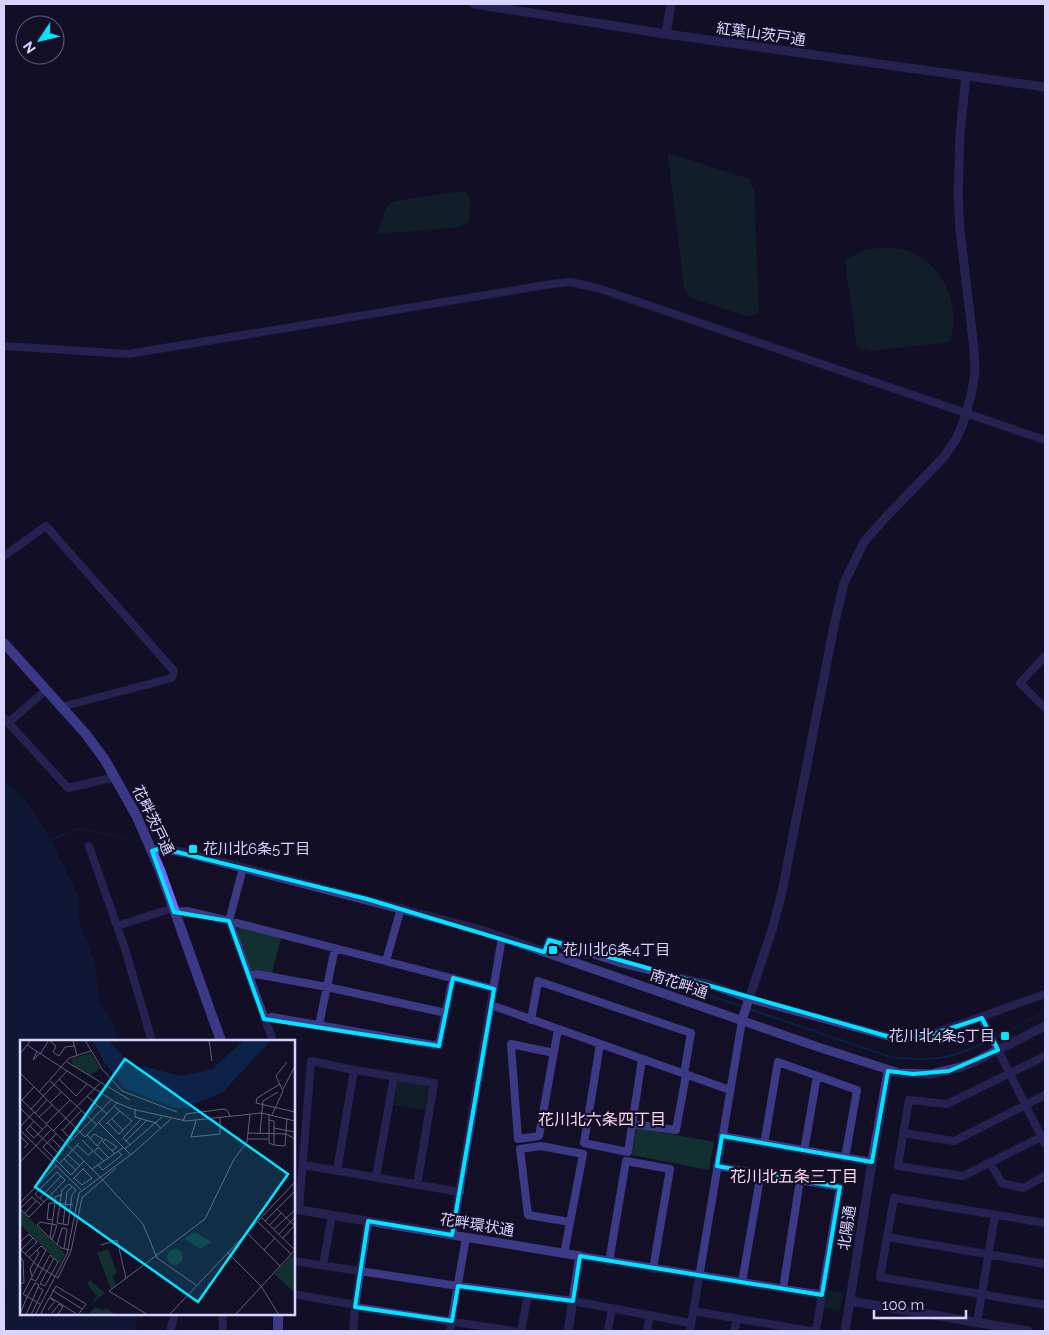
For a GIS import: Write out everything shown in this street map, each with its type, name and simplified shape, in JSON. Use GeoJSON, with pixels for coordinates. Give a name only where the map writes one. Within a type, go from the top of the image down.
{"type":"FeatureCollection","features":[{"type":"Feature","properties":{"kind":"main road","name":"花畔茨戸通"},"geometry":{"type":"LineString","coordinates":[[4,643],[95,747],[115,777],[152,851],[221,1040]]}},
{"type":"Feature","properties":{"kind":"main road"},"geometry":{"type":"LineString","coordinates":[[278,1315],[278,1331]]}},
{"type":"Feature","properties":{"kind":"street","name":"紅葉山茨戸通"},"geometry":{"type":"LineString","coordinates":[[479,4],[666,34],[1045,87]]}},
{"type":"Feature","properties":{"kind":"street"},"geometry":{"type":"LineString","coordinates":[[666,34],[671,4]]}},
{"type":"Feature","properties":{"kind":"street"},"geometry":{"type":"LineString","coordinates":[[690,1331],[743,1017],[772,930],[782,892],[844,582],[864,542],[944,457],[956,439],[971,396],[975,373],[974,349],[960,230],[958,196],[960,134],[966,76]]}},
{"type":"Feature","properties":{"kind":"street"},"geometry":{"type":"LineString","coordinates":[[4,346],[128,354],[571,282],[601,289],[1045,440]]}},
{"type":"Feature","properties":{"kind":"street"},"geometry":{"type":"LineString","coordinates":[[4,556],[46,526],[174,671],[172,678],[61,707]]}},
{"type":"Feature","properties":{"kind":"street"},"geometry":{"type":"LineString","coordinates":[[1045,656],[1020,683],[1045,708]]}},
{"type":"Feature","properties":{"kind":"street"},"geometry":{"type":"LineString","coordinates":[[46,690],[6,720],[68,788],[115,777]]}},
{"type":"Feature","properties":{"kind":"street"},"geometry":{"type":"LineString","coordinates":[[89,846],[126,949],[152,1040]]}},
{"type":"Feature","properties":{"kind":"street","name":"南花畔通"},"geometry":{"type":"LineString","coordinates":[[152,851],[161,848],[481,930],[743,1017],[888,1071],[913,1074],[949,1071],[974,1062],[996,1047],[1045,1026]]}},
{"type":"Feature","properties":{"kind":"street"},"geometry":{"type":"LineString","coordinates":[[243,868],[229,921],[273,1040]]}},
{"type":"Feature","properties":{"kind":"street"},"geometry":{"type":"LineString","coordinates":[[386,961],[401,908]]}},
{"type":"Feature","properties":{"kind":"street"},"geometry":{"type":"LineString","coordinates":[[117,926],[174,910],[187,911],[494,989]]}},
{"type":"Feature","properties":{"kind":"street"},"geometry":{"type":"LineString","coordinates":[[452,1235],[502,938]]}},
{"type":"Feature","properties":{"kind":"street"},"geometry":{"type":"LineString","coordinates":[[544,952],[549,940],[620,963],[711,985],[749,1001],[890,1037],[927,1036],[1045,994]]}},
{"type":"Feature","properties":{"kind":"street"},"geometry":{"type":"LineString","coordinates":[[319,1025],[335,948]]}},
{"type":"Feature","properties":{"kind":"street"},"geometry":{"type":"LineString","coordinates":[[249,976],[256,974],[327,987],[446,1013]]}},
{"type":"Feature","properties":{"kind":"street"},"geometry":{"type":"LineString","coordinates":[[264,1019],[272,1017],[439,1046],[453,978]]}},
{"type":"Feature","properties":{"kind":"street"},"geometry":{"type":"LineString","coordinates":[[531,1020],[538,980],[691,1032],[676,1130],[632,1124]]}},
{"type":"Feature","properties":{"kind":"street"},"geometry":{"type":"LineString","coordinates":[[491,1006],[730,1090]]}},
{"type":"Feature","properties":{"kind":"street"},"geometry":{"type":"LineString","coordinates":[[982,1018],[996,1047],[1010,1074],[1026,1105],[1044,1139],[962,1176],[898,1166],[909,1100],[947,1104],[1010,1074],[1045,1056]]}},
{"type":"Feature","properties":{"kind":"street"},"geometry":{"type":"LineString","coordinates":[[554,1053],[511,1044],[518,1139],[539,1136],[554,1053],[558,1029]]}},
{"type":"Feature","properties":{"kind":"street"},"geometry":{"type":"LineString","coordinates":[[600,1044],[584,1143],[628,1152],[642,1059]]}},
{"type":"Feature","properties":{"kind":"street"},"geometry":{"type":"LineString","coordinates":[[296,1209],[304,1165],[311,1061],[434,1083],[417,1184]]}},
{"type":"Feature","properties":{"kind":"street"},"geometry":{"type":"LineString","coordinates":[[764,1144],[778,1062],[856,1090],[845,1158]]}},
{"type":"Feature","properties":{"kind":"street"},"geometry":{"type":"LineString","coordinates":[[337,1171],[354,1070]]}},
{"type":"Feature","properties":{"kind":"street","name":"北陽通"},"geometry":{"type":"LineString","coordinates":[[845,1331],[888,1071]]}},
{"type":"Feature","properties":{"kind":"street"},"geometry":{"type":"LineString","coordinates":[[376,1178],[394,1076]]}},
{"type":"Feature","properties":{"kind":"street"},"geometry":{"type":"LineString","coordinates":[[804,1151],[817,1076]]}},
{"type":"Feature","properties":{"kind":"street"},"geometry":{"type":"LineString","coordinates":[[904,1133],[954,1142],[1045,1095]]}},
{"type":"Feature","properties":{"kind":"street"},"geometry":{"type":"LineString","coordinates":[[722,1136],[872,1162]]}},
{"type":"Feature","properties":{"kind":"street"},"geometry":{"type":"LineString","coordinates":[[564,1254],[583,1154],[541,1146],[520,1149],[528,1215],[570,1222]]}},
{"type":"Feature","properties":{"kind":"street"},"geometry":{"type":"LineString","coordinates":[[609,1262],[626,1162],[670,1169],[653,1269]]}},
{"type":"Feature","properties":{"kind":"street"},"geometry":{"type":"LineString","coordinates":[[990,1162],[1002,1183],[1023,1188],[1045,1176]]}},
{"type":"Feature","properties":{"kind":"street"},"geometry":{"type":"LineString","coordinates":[[304,1165],[460,1192]]}},
{"type":"Feature","properties":{"kind":"street"},"geometry":{"type":"LineString","coordinates":[[718,1166],[840,1187],[816,1331]]}},
{"type":"Feature","properties":{"kind":"street"},"geometry":{"type":"LineString","coordinates":[[742,1282],[760,1173]]}},
{"type":"Feature","properties":{"kind":"street"},"geometry":{"type":"LineString","coordinates":[[783,1289],[800,1180]]}},
{"type":"Feature","properties":{"kind":"street"},"geometry":{"type":"LineString","coordinates":[[1045,1223],[894,1198],[880,1277],[1045,1305]]}},
{"type":"Feature","properties":{"kind":"street","name":"花畔環状通"},"geometry":{"type":"LineString","coordinates":[[296,1209],[580,1256]]}},
{"type":"Feature","properties":{"kind":"street"},"geometry":{"type":"LineString","coordinates":[[323,1266],[332,1215]]}},
{"type":"Feature","properties":{"kind":"street"},"geometry":{"type":"LineString","coordinates":[[977,1323],[995,1215]]}},
{"type":"Feature","properties":{"kind":"street"},"geometry":{"type":"LineString","coordinates":[[353,1331],[368,1221]]}},
{"type":"Feature","properties":{"kind":"street"},"geometry":{"type":"LineString","coordinates":[[450,1331],[466,1237]]}},
{"type":"Feature","properties":{"kind":"street"},"geometry":{"type":"LineString","coordinates":[[887,1237],[1045,1264]]}},
{"type":"Feature","properties":{"kind":"street"},"geometry":{"type":"LineString","coordinates":[[568,1331],[580,1256],[822,1295]]}},
{"type":"Feature","properties":{"kind":"street"},"geometry":{"type":"LineString","coordinates":[[295,1260],[360,1272],[573,1301],[691,1323]]}},
{"type":"Feature","properties":{"kind":"street"},"geometry":{"type":"LineString","coordinates":[[295,1294],[355,1306],[513,1331]]}},
{"type":"Feature","properties":{"kind":"street"},"geometry":{"type":"LineString","coordinates":[[521,1331],[528,1295]]}},
{"type":"Feature","properties":{"kind":"street"},"geometry":{"type":"LineString","coordinates":[[850,1301],[1028,1331]]}},
{"type":"Feature","properties":{"kind":"street"},"geometry":{"type":"LineString","coordinates":[[608,1331],[612,1308]]}},
{"type":"Feature","properties":{"kind":"street"},"geometry":{"type":"LineString","coordinates":[[693,1311],[737,1318],[775,1328],[811,1331]]}},
{"type":"Feature","properties":{"kind":"street"},"geometry":{"type":"LineString","coordinates":[[170,1331],[175,1315]]}},
{"type":"Feature","properties":{"kind":"street"},"geometry":{"type":"LineString","coordinates":[[222,1315],[223,1331]]}},
{"type":"Feature","properties":{"kind":"street"},"geometry":{"type":"LineString","coordinates":[[647,1331],[650,1315]]}},
{"type":"Feature","properties":{"kind":"street"},"geometry":{"type":"LineString","coordinates":[[734,1331],[737,1318]]}},
{"type":"Feature","properties":{"kind":"highlighted area"},"geometry":{"type":"Polygon","coordinates":[[[161,848],[186,853],[367,899],[544,952],[549,940],[890,1037],[927,1036],[982,1018],[998,1050],[949,1071],[913,1074],[888,1071],[872,1162],[722,1136],[717,1166],[840,1187],[822,1295],[580,1256],[573,1301],[458,1286],[452,1321],[355,1307],[368,1221],[452,1235],[494,989],[453,978],[439,1046],[264,1019],[229,921],[174,912],[152,851],[161,848]]]}},
{"type":"Feature","properties":{"kind":"green space"},"geometry":{"type":"Polygon","coordinates":[[[668,153],[749,179],[754,189],[759,309],[756,315],[746,316],[691,298],[684,288],[668,153]]]}},
{"type":"Feature","properties":{"kind":"green space"},"geometry":{"type":"Polygon","coordinates":[[[465,191],[470,199],[469,222],[460,227],[377,234],[386,208],[394,201],[465,191]]]}},
{"type":"Feature","properties":{"kind":"green space"},"geometry":{"type":"Polygon","coordinates":[[[878,248],[905,250],[929,264],[939,275],[951,300],[953,328],[949,342],[868,351],[868,349],[862,350],[857,346],[845,260],[863,251],[878,248]]]}},
{"type":"Feature","properties":{"kind":"green space"},"geometry":{"type":"Polygon","coordinates":[[[240,927],[281,938],[272,973],[251,970],[237,931],[240,927]]]}},
{"type":"Feature","properties":{"kind":"green space"},"geometry":{"type":"Polygon","coordinates":[[[400,1081],[429,1088],[425,1110],[394,1105],[397,1083],[400,1081]]]}},
{"type":"Feature","properties":{"kind":"green space"},"geometry":{"type":"Polygon","coordinates":[[[639,1128],[714,1142],[709,1170],[632,1155],[636,1130],[639,1128]]]}},
{"type":"Feature","properties":{"kind":"green space"},"geometry":{"type":"Polygon","coordinates":[[[827,1290],[843,1293],[840,1310],[824,1308],[827,1290]]]}},
{"type":"Feature","properties":{"kind":"water"},"geometry":{"type":"Polygon","coordinates":[[[4,782],[19,793],[34,813],[51,840],[78,895],[80,924],[94,960],[100,1004],[113,1021],[118,1040],[20,1040],[20,1315],[138,1315],[134,1331],[4,1331],[7,1293],[4,1274],[4,782]]]}},
{"type":"Feature","properties":{"kind":"waterway"},"geometry":{"type":"LineString","coordinates":[[49,841],[78,829],[131,840]]}},
{"type":"Feature","properties":{"kind":"waterway"},"geometry":{"type":"LineString","coordinates":[[711,996],[744,1007]]}},
{"type":"Feature","properties":{"kind":"waterway"},"geometry":{"type":"LineString","coordinates":[[749,1009],[891,1057],[942,1058],[965,1051],[990,1040]]}},
{"type":"Feature","properties":{"kind":"waterway"},"geometry":{"type":"LineString","coordinates":[[994,1038],[1045,1012]]}},
{"type":"Feature","properties":{"kind":"place","name":"花川北6条5丁目"},"geometry":{"type":"Point","coordinates":[193,849]}},
{"type":"Feature","properties":{"kind":"place","name":"花川北6条4丁目"},"geometry":{"type":"Point","coordinates":[553,950]}},
{"type":"Feature","properties":{"kind":"place","name":"花川北4条5丁目"},"geometry":{"type":"Point","coordinates":[1005,1036]}},
{"type":"Feature","properties":{"kind":"district","name":"花川北六条四丁目"},"geometry":{"type":"Point","coordinates":[602,1119]}},
{"type":"Feature","properties":{"kind":"district","name":"花川北五条三丁目"},"geometry":{"type":"Point","coordinates":[794,1176]}}]}
